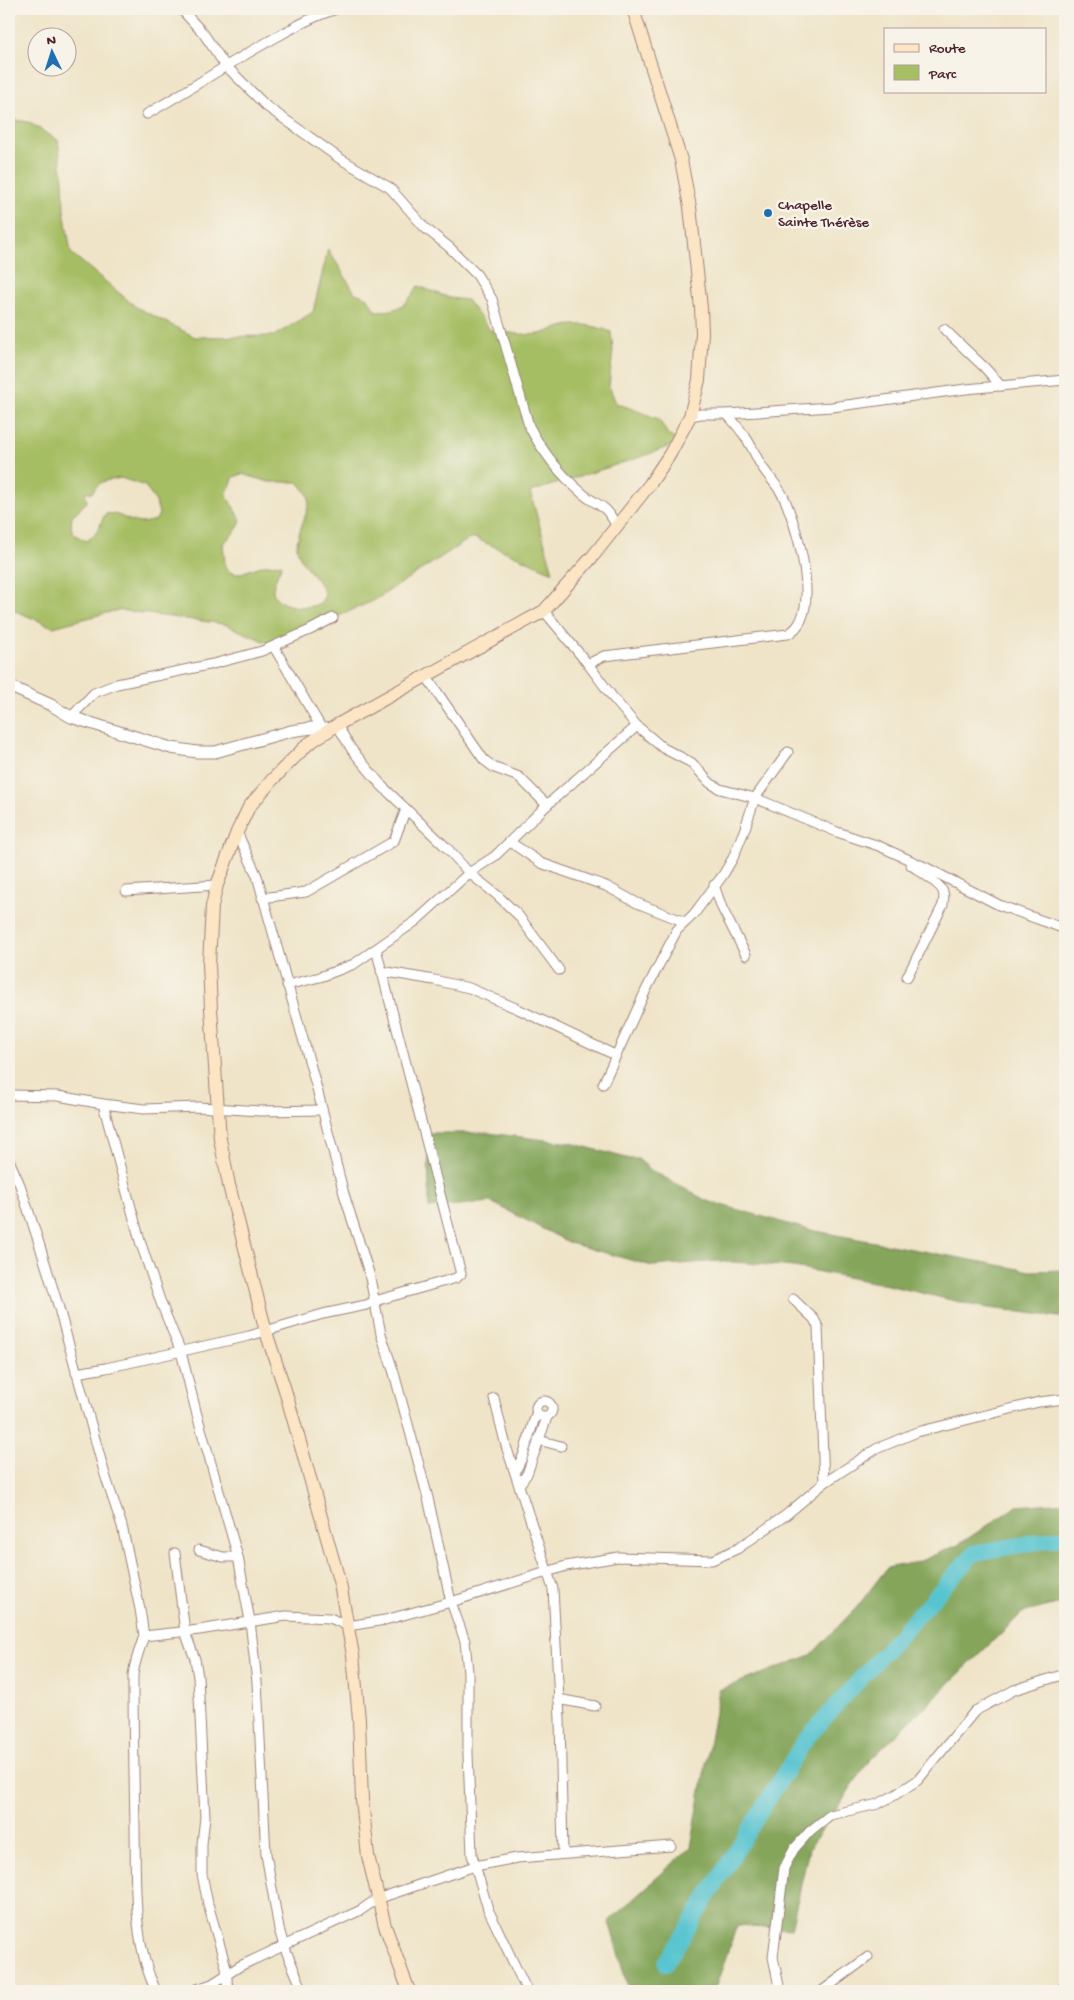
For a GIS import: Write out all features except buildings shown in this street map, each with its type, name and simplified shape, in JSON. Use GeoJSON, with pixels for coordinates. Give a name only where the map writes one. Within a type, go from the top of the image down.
{"type":"FeatureCollection","features":[{"type":"Feature","properties":{"kind":"main road"},"geometry":{"type":"LineString","coordinates":[[409,1991],[377,1899],[364,1829],[359,1720],[353,1654],[340,1584],[304,1456],[266,1332],[229,1186],[220,1139],[209,964],[212,906],[217,885],[236,832],[250,807],[272,780],[308,744],[330,728],[489,643],[544,611],[593,556],[661,470],[690,416],[699,380],[702,334],[690,207],[681,160],[634,9]]}},
{"type":"Feature","properties":{"kind":"street"},"geometry":{"type":"LineString","coordinates":[[181,9],[203,34],[225,65],[266,106],[287,123],[339,158],[390,188],[425,228],[449,247],[477,275],[492,300],[529,426],[537,441],[557,468],[583,494],[603,506],[609,512],[616,525]]}},
{"type":"Feature","properties":{"kind":"street"},"geometry":{"type":"LineString","coordinates":[[147,114],[193,88],[225,65],[302,23],[336,9]]}},
{"type":"Feature","properties":{"kind":"street"},"geometry":{"type":"LineString","coordinates":[[944,329],[1001,386]]}},
{"type":"Feature","properties":{"kind":"street"},"geometry":{"type":"LineString","coordinates":[[690,416],[832,407],[1065,380]]}},
{"type":"Feature","properties":{"kind":"street"},"geometry":{"type":"LineString","coordinates":[[588,664],[604,656],[788,634],[795,630],[799,624],[807,589],[805,569],[785,500],[761,466],[745,436],[727,414]]}},
{"type":"Feature","properties":{"kind":"street"},"geometry":{"type":"LineString","coordinates":[[544,611],[637,726],[664,748],[692,763],[715,786],[755,798],[897,854],[984,898],[1065,929]]}},
{"type":"Feature","properties":{"kind":"street"},"geometry":{"type":"LineString","coordinates":[[71,717],[94,693],[117,684],[213,664],[274,647],[333,618]]}},
{"type":"Feature","properties":{"kind":"street"},"geometry":{"type":"LineString","coordinates":[[274,647],[330,728],[352,750],[382,786],[448,849],[469,873],[497,895],[518,915],[559,970]]}},
{"type":"Feature","properties":{"kind":"street"},"geometry":{"type":"LineString","coordinates":[[426,676],[484,760],[496,768],[519,777],[547,805]]}},
{"type":"Feature","properties":{"kind":"street"},"geometry":{"type":"LineString","coordinates":[[9,686],[51,705],[71,717],[171,748],[197,752],[215,752],[291,731],[330,728]]}},
{"type":"Feature","properties":{"kind":"street"},"geometry":{"type":"LineString","coordinates":[[288,985],[320,977],[354,964],[416,921],[469,873],[496,856],[547,805],[637,726]]}},
{"type":"Feature","properties":{"kind":"street"},"geometry":{"type":"LineString","coordinates":[[603,1084],[615,1055],[677,930],[694,914],[723,875],[733,858],[755,798],[788,752]]}},
{"type":"Feature","properties":{"kind":"street"},"geometry":{"type":"LineString","coordinates":[[262,898],[306,892],[394,841],[406,809]]}},
{"type":"Feature","properties":{"kind":"street"},"geometry":{"type":"LineString","coordinates":[[236,832],[257,876],[288,985],[344,1194],[369,1273],[381,1334],[394,1373],[428,1498],[450,1602],[465,1641],[468,1672],[468,1773],[472,1855],[488,1909],[527,1991]]}},
{"type":"Feature","properties":{"kind":"street"},"geometry":{"type":"LineString","coordinates":[[510,842],[541,863],[606,886],[637,903],[686,922]]}},
{"type":"Feature","properties":{"kind":"street"},"geometry":{"type":"LineString","coordinates":[[897,854],[940,887],[943,892],[943,905],[907,977]]}},
{"type":"Feature","properties":{"kind":"street"},"geometry":{"type":"LineString","coordinates":[[126,891],[217,885]]}},
{"type":"Feature","properties":{"kind":"street"},"geometry":{"type":"LineString","coordinates":[[714,885],[722,908],[746,955]]}},
{"type":"Feature","properties":{"kind":"street"},"geometry":{"type":"LineString","coordinates":[[76,1373],[181,1352],[266,1332],[322,1314],[366,1306],[375,1301],[456,1278],[460,1274],[376,948]]}},
{"type":"Feature","properties":{"kind":"street"},"geometry":{"type":"LineString","coordinates":[[381,971],[469,988],[615,1055]]}},
{"type":"Feature","properties":{"kind":"street"},"geometry":{"type":"LineString","coordinates":[[9,1095],[58,1096],[144,1109],[170,1107],[260,1111],[322,1110]]}},
{"type":"Feature","properties":{"kind":"street"},"geometry":{"type":"LineString","coordinates":[[103,1104],[140,1240],[161,1303],[181,1352],[238,1557],[250,1621],[257,1682],[269,1881],[284,1946],[304,1991]]}},
{"type":"Feature","properties":{"kind":"street"},"geometry":{"type":"LineString","coordinates":[[9,1160],[20,1185],[38,1240],[105,1475],[122,1526],[142,1620],[144,1636],[140,1650],[135,1658],[133,1676],[136,1885],[140,1942],[148,1973],[156,1991]]}},
{"type":"Feature","properties":{"kind":"street"},"geometry":{"type":"LineString","coordinates":[[793,1299],[814,1319],[818,1327],[824,1483]]}},
{"type":"Feature","properties":{"kind":"street"},"geometry":{"type":"LineString","coordinates":[[494,1398],[506,1446],[553,1589],[562,1853]]}},
{"type":"Feature","properties":{"kind":"street"},"geometry":{"type":"LineString","coordinates":[[144,1636],[235,1625],[286,1616],[330,1618],[348,1626],[385,1620],[566,1566],[618,1556],[712,1560],[737,1549],[786,1515],[824,1483],[876,1449],[917,1432],[1039,1402],[1065,1399]]}},
{"type":"Feature","properties":{"kind":"street"},"geometry":{"type":"LineString","coordinates":[[515,1472],[523,1456],[536,1414],[535,1408],[538,1402],[544,1401],[549,1403],[552,1408],[551,1413],[547,1417],[527,1474],[519,1485]]}},
{"type":"Feature","properties":{"kind":"street"},"geometry":{"type":"LineString","coordinates":[[536,1414],[542,1418],[547,1417]]}},
{"type":"Feature","properties":{"kind":"street"},"geometry":{"type":"LineString","coordinates":[[538,1440],[561,1446]]}},
{"type":"Feature","properties":{"kind":"street"},"geometry":{"type":"LineString","coordinates":[[199,1550],[223,1558],[238,1557]]}},
{"type":"Feature","properties":{"kind":"street"},"geometry":{"type":"LineString","coordinates":[[175,1553],[185,1632],[198,1677],[206,1817],[202,1844],[202,1874],[208,1904],[226,1967],[228,1991]]}},
{"type":"Feature","properties":{"kind":"street"},"geometry":{"type":"LineString","coordinates":[[780,1991],[773,1957],[784,1868],[794,1849],[810,1831],[830,1815],[878,1804],[918,1780],[975,1711],[1014,1690],[1065,1674]]}},
{"type":"Feature","properties":{"kind":"street"},"geometry":{"type":"LineString","coordinates":[[558,1699],[594,1706]]}},
{"type":"Feature","properties":{"kind":"street"},"geometry":{"type":"LineString","coordinates":[[191,1991],[212,1984],[240,1966],[361,1910],[377,1899],[475,1866],[517,1858],[562,1853],[671,1846]]}},
{"type":"Feature","properties":{"kind":"street"},"geometry":{"type":"LineString","coordinates":[[822,1991],[868,1957]]}},
{"type":"Feature","properties":{"kind":"street"},"geometry":{"type":"LineString","coordinates":[[1060,1991],[1065,1985]]}},
{"type":"Feature","properties":{"kind":"green space"},"geometry":{"type":"Polygon","coordinates":[[[9,119],[28,122],[58,140],[63,180],[64,210],[71,253],[136,307],[195,337],[274,336],[313,312],[328,249],[355,293],[367,297],[376,311],[391,310],[401,306],[418,286],[450,298],[467,300],[490,330],[515,334],[534,334],[565,326],[578,325],[592,326],[611,332],[613,350],[609,386],[616,403],[659,419],[668,435],[680,442],[641,457],[530,492],[553,572],[472,537],[375,600],[273,645],[224,624],[118,610],[53,627],[9,608],[9,119]],[[242,474],[234,477],[226,495],[241,520],[237,529],[223,544],[225,563],[229,572],[238,574],[264,565],[282,564],[276,577],[273,591],[279,601],[299,607],[313,606],[319,603],[325,595],[319,583],[302,561],[297,548],[297,541],[308,506],[307,493],[298,482],[269,482],[242,474]],[[121,478],[101,483],[92,493],[85,491],[87,502],[72,516],[71,527],[75,535],[87,541],[97,532],[105,514],[109,513],[140,523],[156,520],[159,514],[156,502],[145,486],[121,478]]]}},
{"type":"Feature","properties":{"kind":"green space"},"geometry":{"type":"Polygon","coordinates":[[[428,1133],[488,1133],[571,1143],[630,1159],[638,1159],[651,1170],[707,1201],[810,1230],[1030,1271],[1065,1270],[1065,1316],[1059,1317],[981,1307],[883,1284],[794,1267],[721,1261],[652,1266],[570,1243],[491,1202],[429,1208],[428,1133]]]}},
{"type":"Feature","properties":{"kind":"green space"},"geometry":{"type":"Polygon","coordinates":[[[1065,1502],[1065,1602],[1022,1613],[869,1761],[809,1849],[791,1929],[737,1925],[716,1986],[703,1991],[629,1991],[609,1921],[691,1847],[719,1690],[811,1655],[857,1607],[887,1568],[918,1562],[958,1545],[1017,1506],[1065,1502]]]}},
{"type":"Feature","properties":{"kind":"waterway"},"geometry":{"type":"LineString","coordinates":[[666,1963],[805,1740],[974,1553],[1065,1537]]}},
{"type":"Feature","properties":{"kind":"place","name":"Chapelle Sainte Thérèse"},"geometry":{"type":"Point","coordinates":[768,213]}}]}
